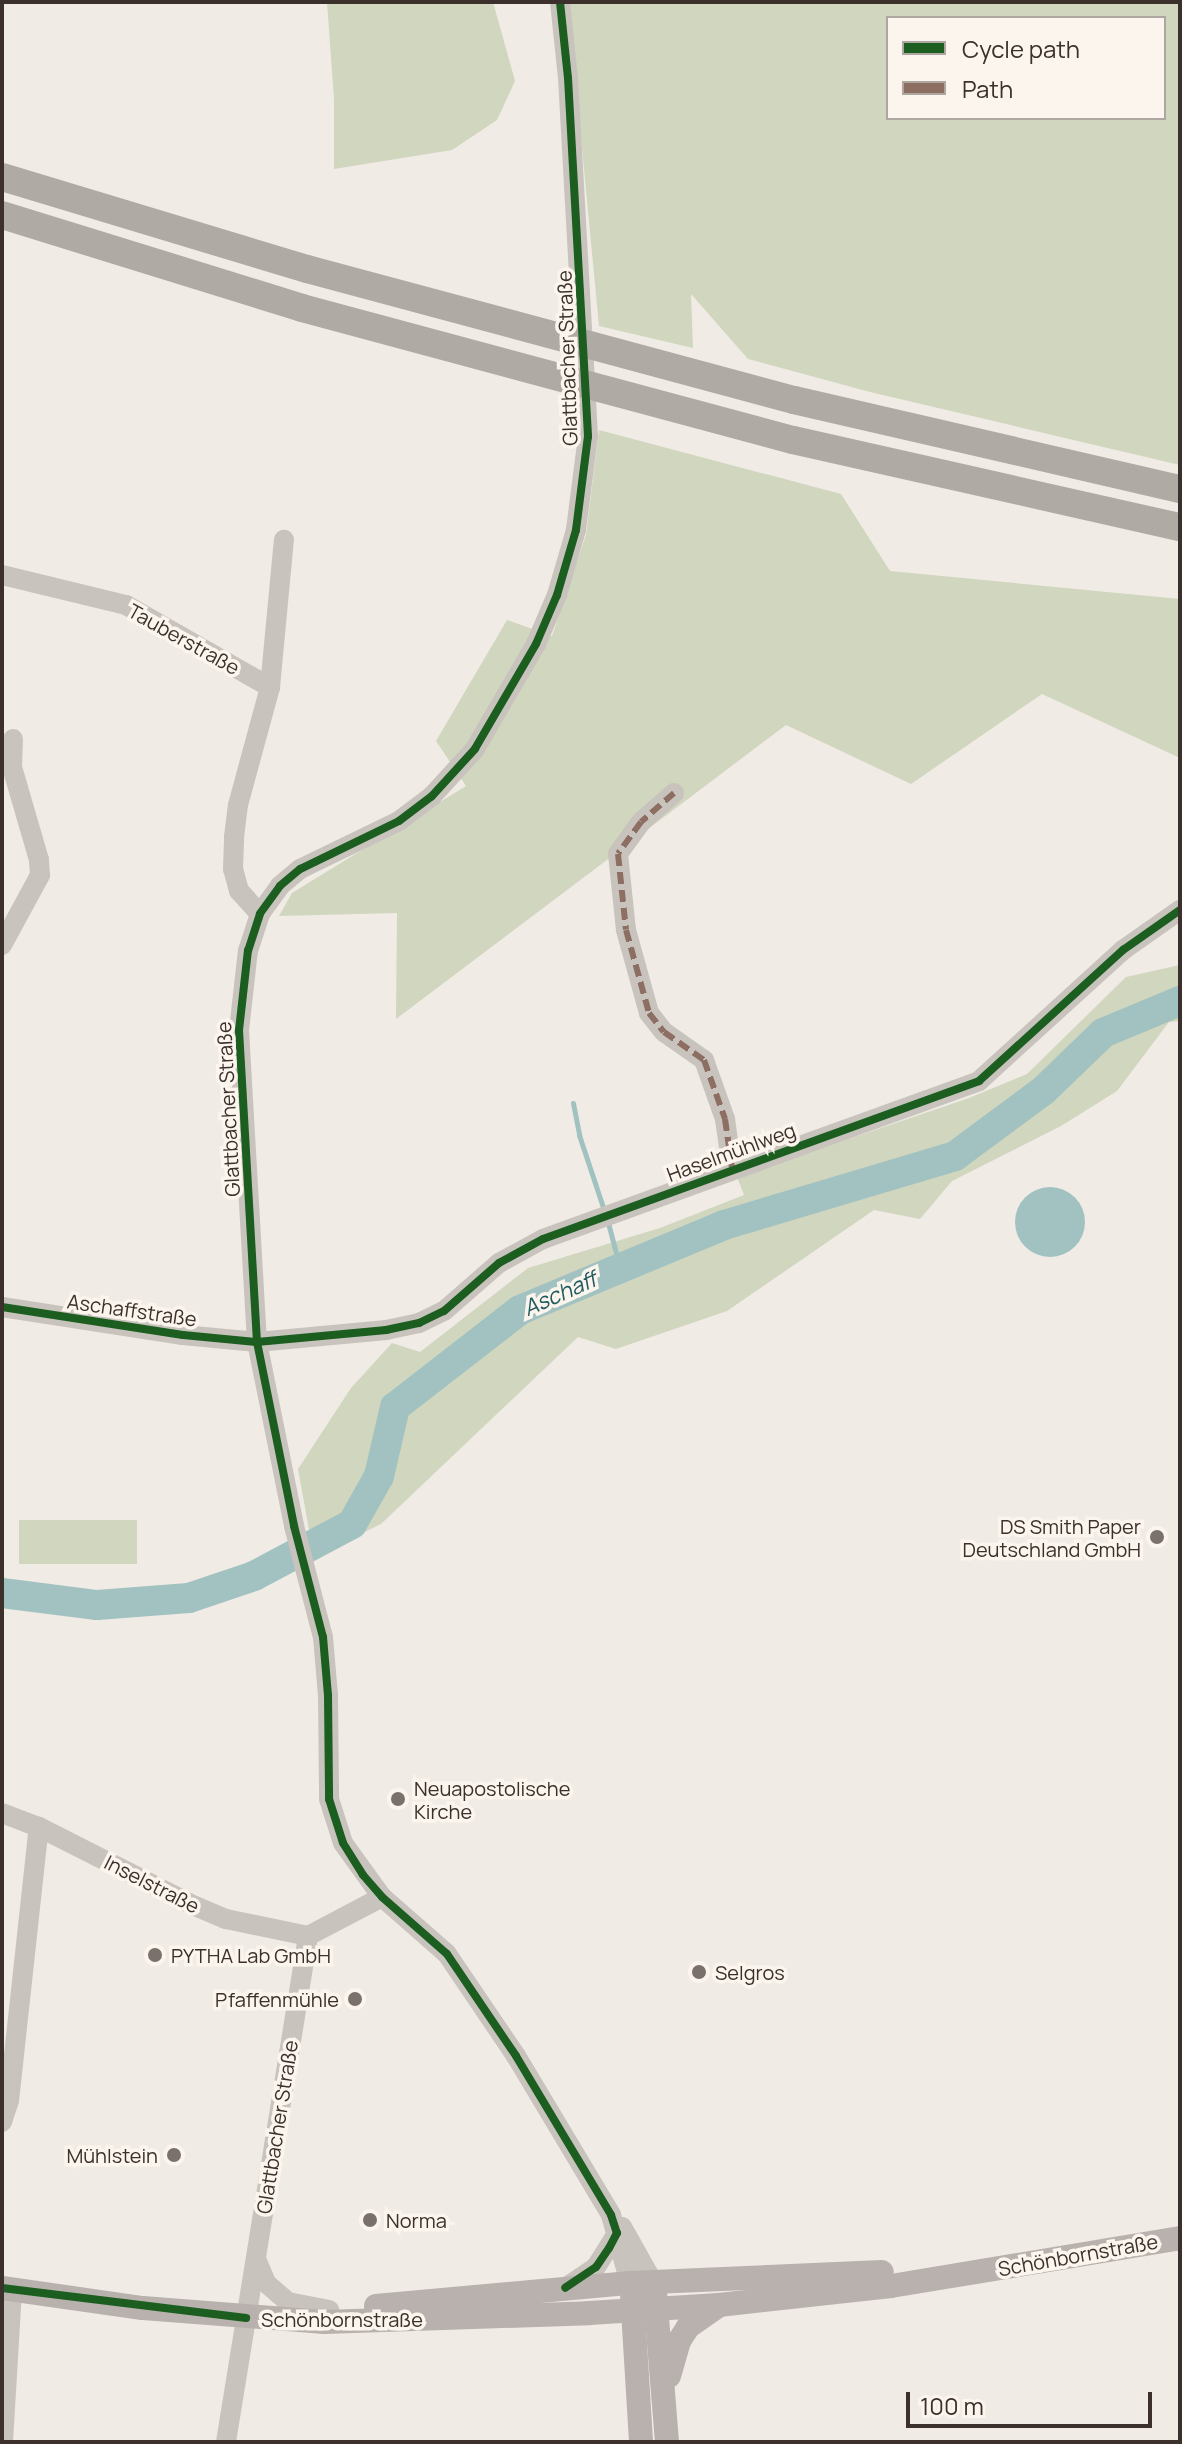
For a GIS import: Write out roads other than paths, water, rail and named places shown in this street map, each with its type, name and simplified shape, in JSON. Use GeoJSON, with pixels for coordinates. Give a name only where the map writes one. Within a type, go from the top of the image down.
{"type":"FeatureCollection","features":[{"type":"Feature","properties":{"kind":"highway"},"geometry":{"type":"LineString","coordinates":[[2,177],[307,269],[794,400],[1180,489]]}},
{"type":"Feature","properties":{"kind":"highway"},"geometry":{"type":"LineString","coordinates":[[2,215],[302,308],[793,440],[1180,527]]}},
{"type":"Feature","properties":{"kind":"main road","name":"Schönbornstraße"},"geometry":{"type":"LineString","coordinates":[[246,2318],[368,2322],[719,2305],[976,2272],[1180,2238]]}},
{"type":"Feature","properties":{"kind":"main road","name":"Schönbornstraße"},"geometry":{"type":"LineString","coordinates":[[246,2318],[642,2283],[903,2271],[976,2272]]}},
{"type":"Feature","properties":{"kind":"main road"},"geometry":{"type":"LineString","coordinates":[[642,2283],[665,2390],[667,2442]]}},
{"type":"Feature","properties":{"kind":"main road"},"geometry":{"type":"LineString","coordinates":[[7,2289],[246,2318]]}},
{"type":"Feature","properties":{"kind":"main road"},"geometry":{"type":"LineString","coordinates":[[665,2390],[679,2341],[699,2318],[719,2305]]}},
{"type":"Feature","properties":{"kind":"main road"},"geometry":{"type":"LineString","coordinates":[[641,2442],[646,2309]]}},
{"type":"Feature","properties":{"kind":"street","name":"Glattbacher Straße"},"geometry":{"type":"LineString","coordinates":[[560,2],[568,78],[588,436],[576,530],[557,595],[536,644],[475,749],[440,787],[399,821],[300,869],[280,886],[260,914],[248,950],[239,1030],[257,1342],[294,1526],[323,1637],[328,1695],[329,1799],[343,1843],[382,1897],[447,1954],[523,2068],[614,2224],[643,2259],[642,2283]]}},
{"type":"Feature","properties":{"kind":"street","name":"Tauberstraße"},"geometry":{"type":"LineString","coordinates":[[260,914],[239,891],[233,869],[234,837],[238,805],[270,687],[284,540]]}},
{"type":"Feature","properties":{"kind":"street","name":"Tauberstraße"},"geometry":{"type":"LineString","coordinates":[[2,575],[126,605],[270,687]]}},
{"type":"Feature","properties":{"kind":"street"},"geometry":{"type":"LineString","coordinates":[[2,945],[40,875],[12,767],[13,739]]}},
{"type":"Feature","properties":{"kind":"street","name":"Haselmühlweg"},"geometry":{"type":"LineString","coordinates":[[674,793],[641,822],[618,854],[626,930],[649,1013],[664,1032],[704,1060],[725,1119],[732,1168]]}},
{"type":"Feature","properties":{"kind":"street","name":"Haselmühlweg"},"geometry":{"type":"LineString","coordinates":[[257,1342],[386,1330],[419,1323],[444,1311],[520,1249],[732,1168],[979,1081],[1123,950],[1180,910]]}},
{"type":"Feature","properties":{"kind":"street","name":"Aschaffstraße"},"geometry":{"type":"LineString","coordinates":[[2,1307],[183,1335],[257,1342]]}},
{"type":"Feature","properties":{"kind":"street","name":"Inselstraße"},"geometry":{"type":"LineString","coordinates":[[2,1813],[39,1827],[226,1919],[308,1936]]}},
{"type":"Feature","properties":{"kind":"street"},"geometry":{"type":"LineString","coordinates":[[2,2122],[9,2101],[39,1827]]}},
{"type":"Feature","properties":{"kind":"street"},"geometry":{"type":"LineString","coordinates":[[308,1936],[382,1897]]}},
{"type":"Feature","properties":{"kind":"street","name":"Glattbacher Straße"},"geometry":{"type":"LineString","coordinates":[[226,2442],[308,1936]]}},
{"type":"Feature","properties":{"kind":"street"},"geometry":{"type":"LineString","coordinates":[[565,2288],[596,2267],[614,2224]]}},
{"type":"Feature","properties":{"kind":"street"},"geometry":{"type":"LineString","coordinates":[[256,2259],[266,2283],[288,2302],[329,2310]]}},
{"type":"Feature","properties":{"kind":"street"},"geometry":{"type":"LineString","coordinates":[[3,2442],[7,2289]]}},
{"type":"Feature","properties":{"kind":"water"},"geometry":{"type":"Polygon","coordinates":[[[1057,1187],[1079,1202],[1085,1222],[1083,1236],[1075,1247],[1064,1255],[1043,1257],[1025,1247],[1017,1236],[1015,1215],[1025,1197],[1036,1189],[1057,1187]]]}},
{"type":"Feature","properties":{"kind":"waterway","name":"Aschaff"},"geometry":{"type":"LineString","coordinates":[[2,1593],[97,1605],[189,1598],[254,1576],[352,1524],[379,1476],[395,1407],[520,1310],[724,1225],[955,1156],[1043,1091],[1103,1033],[1180,1001]]}},
{"type":"Feature","properties":{"kind":"waterway"},"geometry":{"type":"LineString","coordinates":[[573,1103],[579,1135],[604,1210]]}},
{"type":"Feature","properties":{"kind":"waterway"},"geometry":{"type":"LineString","coordinates":[[607,1219],[620,1268]]}},
{"type":"Feature","properties":{"kind":"place","name":"DS Smith Paper Deutschland GmbH"},"geometry":{"type":"Point","coordinates":[1157,1537]}},
{"type":"Feature","properties":{"kind":"place","name":"Neuapostolische Kirche"},"geometry":{"type":"Point","coordinates":[398,1799]}},
{"type":"Feature","properties":{"kind":"place","name":"PYTHA Lab GmbH"},"geometry":{"type":"Point","coordinates":[155,1955]}},
{"type":"Feature","properties":{"kind":"place","name":"Selgros"},"geometry":{"type":"Point","coordinates":[699,1972]}},
{"type":"Feature","properties":{"kind":"place","name":"Pfaffenmühle"},"geometry":{"type":"Point","coordinates":[355,1999]}},
{"type":"Feature","properties":{"kind":"place","name":"Mühlstein"},"geometry":{"type":"Point","coordinates":[174,2155]}},
{"type":"Feature","properties":{"kind":"place","name":"Norma"},"geometry":{"type":"Point","coordinates":[370,2220]}}]}
